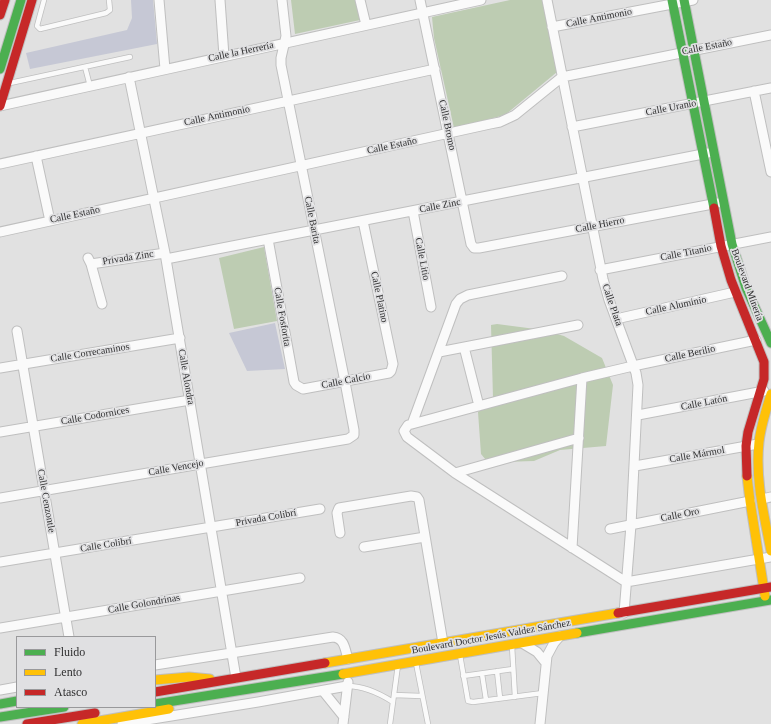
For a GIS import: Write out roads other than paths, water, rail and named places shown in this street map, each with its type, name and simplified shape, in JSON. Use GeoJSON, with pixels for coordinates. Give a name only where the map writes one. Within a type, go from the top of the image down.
{"type":"FeatureCollection","features":[{"type":"Feature","properties":{"kind":"main road"},"geometry":{"type":"LineString","coordinates":[[0,15],[5,0]]}},
{"type":"Feature","properties":{"kind":"main road"},"geometry":{"type":"LineString","coordinates":[[0,69],[21,0]]}},
{"type":"Feature","properties":{"kind":"main road","name":"Boulevard Minería"},"geometry":{"type":"LineString","coordinates":[[687,1],[694,50],[732,244],[744,282],[757,311],[769,332],[771,343]]}},
{"type":"Feature","properties":{"kind":"main road","name":"Boulevard Minería"},"geometry":{"type":"LineString","coordinates":[[672,2],[721,246],[735,292],[761,353],[764,371],[746,446],[747,478],[750,501],[759,559],[767,588],[768,601]]}},
{"type":"Feature","properties":{"kind":"main road"},"geometry":{"type":"LineString","coordinates":[[0,106],[32,3]]}},
{"type":"Feature","properties":{"kind":"main road"},"geometry":{"type":"LineString","coordinates":[[745,315],[757,311]]}},
{"type":"Feature","properties":{"kind":"main road"},"geometry":{"type":"LineString","coordinates":[[771,394],[762,423],[758,444],[758,467],[766,498],[771,552]]}},
{"type":"Feature","properties":{"kind":"main road","name":"Boulevard Doctor Jesús Valdez Sánchez"},"geometry":{"type":"LineString","coordinates":[[156,692],[767,588]]}},
{"type":"Feature","properties":{"kind":"main road","name":"Boulevard Doctor Jesús Valdez Sánchez"},"geometry":{"type":"LineString","coordinates":[[156,704],[416,662],[768,601]]}},
{"type":"Feature","properties":{"kind":"main road","name":"Boulevard Doctor Jesús Valdez Sánchez"},"geometry":{"type":"LineString","coordinates":[[156,680],[189,677],[221,681]]}},
{"type":"Feature","properties":{"kind":"main road","name":"Boulevard Doctor Jesús Valdez Sánchez"},"geometry":{"type":"LineString","coordinates":[[82,724],[185,706],[216,695]]}},
{"type":"Feature","properties":{"kind":"main road"},"geometry":{"type":"LineString","coordinates":[[0,704],[16,701]]}},
{"type":"Feature","properties":{"kind":"main road"},"geometry":{"type":"LineString","coordinates":[[0,717],[60,708]]}},
{"type":"Feature","properties":{"kind":"main road"},"geometry":{"type":"LineString","coordinates":[[27,724],[130,708]]}},
{"type":"Feature","properties":{"kind":"street"},"geometry":{"type":"LineString","coordinates":[[159,0],[165,69]]}},
{"type":"Feature","properties":{"kind":"street"},"geometry":{"type":"LineString","coordinates":[[220,0],[224,56]]}},
{"type":"Feature","properties":{"kind":"street","name":"Calle Barita"},"geometry":{"type":"LineString","coordinates":[[282,0],[286,36],[281,66],[345,382],[354,433],[352,438]]}},
{"type":"Feature","properties":{"kind":"street"},"geometry":{"type":"LineString","coordinates":[[360,0],[366,25]]}},
{"type":"Feature","properties":{"kind":"street","name":"Calle Bromo"},"geometry":{"type":"LineString","coordinates":[[420,0],[470,244],[476,248]]}},
{"type":"Feature","properties":{"kind":"street","name":"Calle la Herrería"},"geometry":{"type":"LineString","coordinates":[[0,106],[481,0]]}},
{"type":"Feature","properties":{"kind":"street","name":"Calle Plata"},"geometry":{"type":"LineString","coordinates":[[546,0],[600,270],[616,319],[629,367],[638,385],[635,466],[624,613]]}},
{"type":"Feature","properties":{"kind":"street","name":"Calle Antimonio"},"geometry":{"type":"LineString","coordinates":[[552,28],[672,2],[687,1]]}},
{"type":"Feature","properties":{"kind":"street","name":"Calle Estaño"},"geometry":{"type":"LineString","coordinates":[[0,232],[490,124],[507,119],[562,77],[771,35]]}},
{"type":"Feature","properties":{"kind":"street","name":"Calle Antimonio"},"geometry":{"type":"LineString","coordinates":[[0,164],[435,69]]}},
{"type":"Feature","properties":{"kind":"street","name":"Calle Alondra"},"geometry":{"type":"LineString","coordinates":[[129,77],[166,256],[236,678]]}},
{"type":"Feature","properties":{"kind":"street","name":"Calle Uranio"},"geometry":{"type":"LineString","coordinates":[[572,127],[771,88]]}},
{"type":"Feature","properties":{"kind":"street"},"geometry":{"type":"LineString","coordinates":[[754,92],[771,172]]}},
{"type":"Feature","properties":{"kind":"street","name":"Calle Zinc"},"geometry":{"type":"LineString","coordinates":[[166,256],[363,221],[714,152]]}},
{"type":"Feature","properties":{"kind":"street"},"geometry":{"type":"LineString","coordinates":[[36,156],[50,221]]}},
{"type":"Feature","properties":{"kind":"street","name":"Calle Hierro"},"geometry":{"type":"LineString","coordinates":[[476,248],[724,202]]}},
{"type":"Feature","properties":{"kind":"street","name":"Calle Litio"},"geometry":{"type":"LineString","coordinates":[[413,211],[431,307]]}},
{"type":"Feature","properties":{"kind":"street","name":"Calle Platino"},"geometry":{"type":"LineString","coordinates":[[363,221],[393,364],[389,373]]}},
{"type":"Feature","properties":{"kind":"street","name":"Calle Titanio"},"geometry":{"type":"LineString","coordinates":[[600,270],[771,236]]}},
{"type":"Feature","properties":{"kind":"street","name":"Calle Fosforita"},"geometry":{"type":"LineString","coordinates":[[268,239],[293,379],[296,385],[303,389]]}},
{"type":"Feature","properties":{"kind":"street","name":"Privada Zinc"},"geometry":{"type":"LineString","coordinates":[[102,304],[89,261],[166,256]]}},
{"type":"Feature","properties":{"kind":"street"},"geometry":{"type":"LineString","coordinates":[[562,276],[463,296],[456,304],[412,424],[405,428],[405,435],[455,472],[626,582],[771,557]]}},
{"type":"Feature","properties":{"kind":"street","name":"Calle Aluminio"},"geometry":{"type":"LineString","coordinates":[[616,319],[735,292]]}},
{"type":"Feature","properties":{"kind":"street"},"geometry":{"type":"LineString","coordinates":[[439,352],[578,325]]}},
{"type":"Feature","properties":{"kind":"street","name":"Calle Cenzontle"},"geometry":{"type":"LineString","coordinates":[[17,331],[69,636]]}},
{"type":"Feature","properties":{"kind":"street","name":"Calle Correcaminos"},"geometry":{"type":"LineString","coordinates":[[0,368],[180,338]]}},
{"type":"Feature","properties":{"kind":"street","name":"Calle Berilio"},"geometry":{"type":"LineString","coordinates":[[412,424],[582,378],[756,340]]}},
{"type":"Feature","properties":{"kind":"street"},"geometry":{"type":"LineString","coordinates":[[464,347],[479,406]]}},
{"type":"Feature","properties":{"kind":"street","name":"Calle Calcio"},"geometry":{"type":"LineString","coordinates":[[303,389],[389,373]]}},
{"type":"Feature","properties":{"kind":"street"},"geometry":{"type":"LineString","coordinates":[[572,548],[582,378]]}},
{"type":"Feature","properties":{"kind":"street","name":"Calle Latón"},"geometry":{"type":"LineString","coordinates":[[638,415],[771,390]]}},
{"type":"Feature","properties":{"kind":"street","name":"Calle Codornices"},"geometry":{"type":"LineString","coordinates":[[0,432],[190,400]]}},
{"type":"Feature","properties":{"kind":"street","name":"Calle Vencejo"},"geometry":{"type":"LineString","coordinates":[[0,498],[352,438]]}},
{"type":"Feature","properties":{"kind":"street"},"geometry":{"type":"LineString","coordinates":[[455,472],[579,438]]}},
{"type":"Feature","properties":{"kind":"street","name":"Calle Mármol"},"geometry":{"type":"LineString","coordinates":[[635,466],[758,444]]}},
{"type":"Feature","properties":{"kind":"street"},"geometry":{"type":"LineString","coordinates":[[340,533],[337,513],[339,508],[411,496],[419,500],[443,643]]}},
{"type":"Feature","properties":{"kind":"street","name":"Calle Oro"},"geometry":{"type":"LineString","coordinates":[[610,529],[750,501]]}},
{"type":"Feature","properties":{"kind":"street","name":"Privada Colibrí"},"geometry":{"type":"LineString","coordinates":[[212,528],[320,509]]}},
{"type":"Feature","properties":{"kind":"street","name":"Calle Colibrí"},"geometry":{"type":"LineString","coordinates":[[0,562],[212,528]]}},
{"type":"Feature","properties":{"kind":"street"},"geometry":{"type":"LineString","coordinates":[[364,547],[425,537]]}},
{"type":"Feature","properties":{"kind":"street","name":"Calle Golondrinas"},"geometry":{"type":"LineString","coordinates":[[0,628],[300,578]]}},
{"type":"Feature","properties":{"kind":"street"},"geometry":{"type":"LineString","coordinates":[[540,724],[546,663],[550,649],[560,636]]}},
{"type":"Feature","properties":{"kind":"street"},"geometry":{"type":"LineString","coordinates":[[156,665],[338,638],[344,643],[348,659]]}},
{"type":"Feature","properties":{"kind":"street"},"geometry":{"type":"LineString","coordinates":[[522,643],[536,652],[546,663]]}},
{"type":"Feature","properties":{"kind":"street"},"geometry":{"type":"LineString","coordinates":[[343,720],[349,673]]}},
{"type":"Feature","properties":{"kind":"street"},"geometry":{"type":"LineString","coordinates":[[122,724],[348,686]]}},
{"type":"Feature","properties":{"kind":"street"},"geometry":{"type":"LineString","coordinates":[[0,690],[16,687]]}},
{"type":"Feature","properties":{"kind":"street"},"geometry":{"type":"LineString","coordinates":[[323,690],[343,720]]}},
{"type":"Feature","properties":{"kind":"lane"},"geometry":{"type":"LineString","coordinates":[[32,3],[44,1],[37,26],[40,29],[106,13],[110,10],[110,0]]}},
{"type":"Feature","properties":{"kind":"lane"},"geometry":{"type":"LineString","coordinates":[[7,84],[130,57]]}},
{"type":"Feature","properties":{"kind":"lane"},"geometry":{"type":"LineString","coordinates":[[85,67],[90,86]]}},
{"type":"Feature","properties":{"kind":"lane"},"geometry":{"type":"LineString","coordinates":[[512,645],[515,697]]}},
{"type":"Feature","properties":{"kind":"lane"},"geometry":{"type":"LineString","coordinates":[[460,654],[468,701],[543,693]]}},
{"type":"Feature","properties":{"kind":"lane"},"geometry":{"type":"LineString","coordinates":[[416,662],[428,724]]}},
{"type":"Feature","properties":{"kind":"lane"},"geometry":{"type":"LineString","coordinates":[[390,724],[398,665]]}},
{"type":"Feature","properties":{"kind":"lane"},"geometry":{"type":"LineString","coordinates":[[463,676],[513,669]]}},
{"type":"Feature","properties":{"kind":"lane"},"geometry":{"type":"LineString","coordinates":[[497,671],[500,698]]}},
{"type":"Feature","properties":{"kind":"lane"},"geometry":{"type":"LineString","coordinates":[[482,674],[486,700]]}},
{"type":"Feature","properties":{"kind":"lane"},"geometry":{"type":"LineString","coordinates":[[348,686],[365,688],[385,696],[393,702]]}},
{"type":"Feature","properties":{"kind":"lane"},"geometry":{"type":"LineString","coordinates":[[394,695],[422,696]]}}]}
